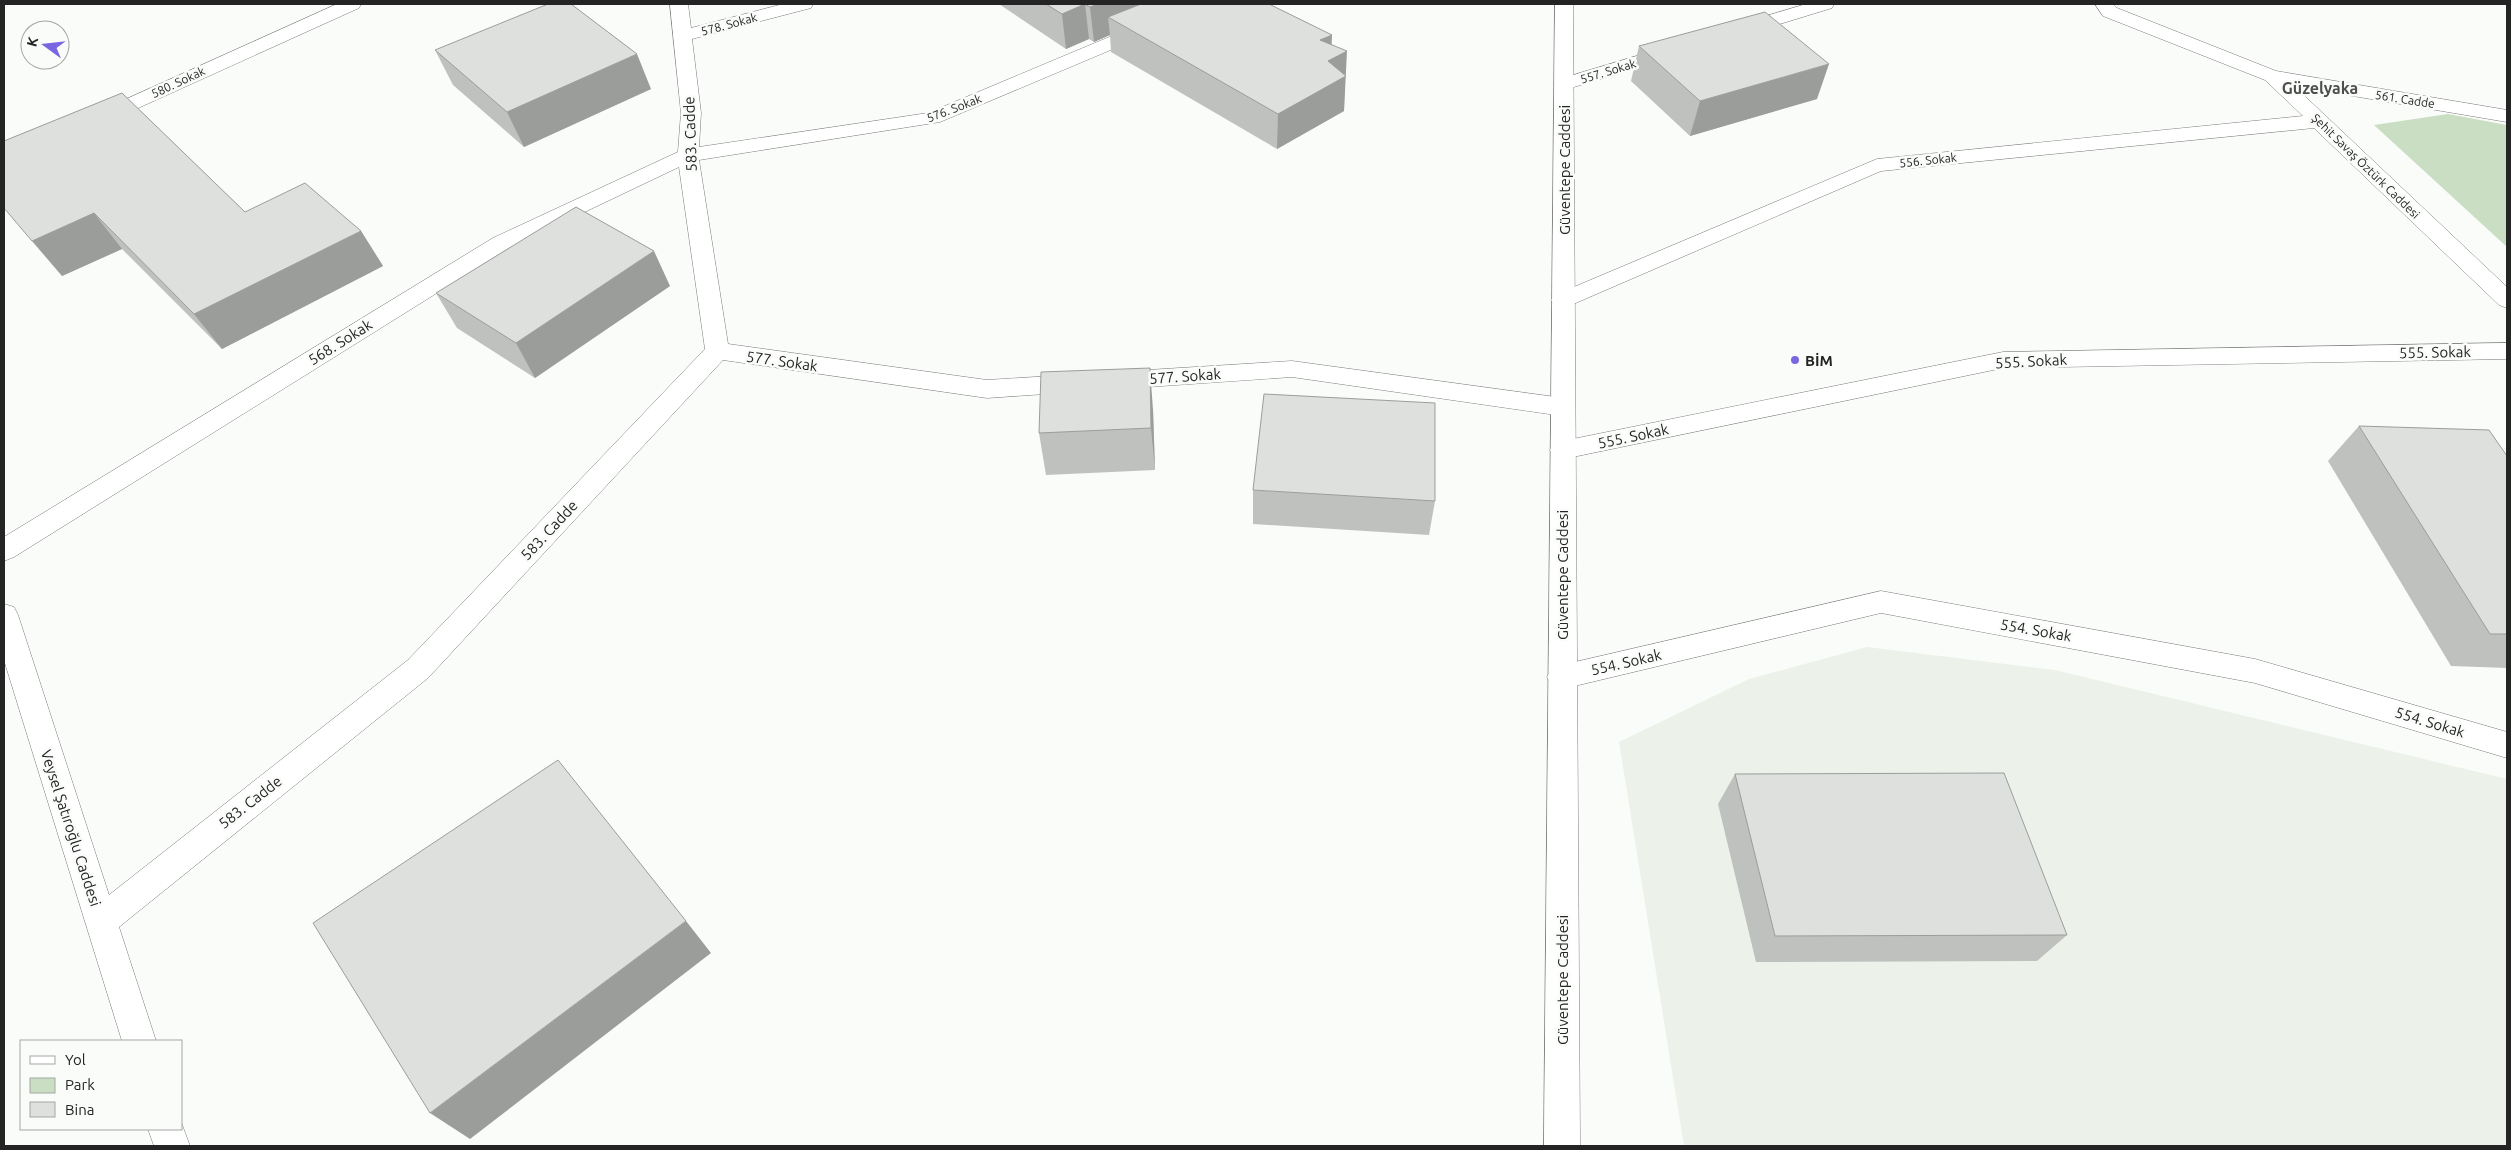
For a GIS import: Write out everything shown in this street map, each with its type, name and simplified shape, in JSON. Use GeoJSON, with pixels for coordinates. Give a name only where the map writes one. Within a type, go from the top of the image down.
{"type":"FeatureCollection","features":[{"type":"Feature","properties":{"kind":"street","name":"580. Sokak"},"geometry":{"type":"LineString","coordinates":[[84,125],[352,4]]}},
{"type":"Feature","properties":{"kind":"street","name":"583. Cadde"},"geometry":{"type":"LineString","coordinates":[[101,921],[418,669],[717,351],[688,155],[691,113],[679,4]]}},
{"type":"Feature","properties":{"kind":"street","name":"578. Sokak"},"geometry":{"type":"LineString","coordinates":[[682,36],[804,4]]}},
{"type":"Feature","properties":{"kind":"street","name":"576. Sokak"},"geometry":{"type":"LineString","coordinates":[[688,155],[933,118],[1203,4]]}},
{"type":"Feature","properties":{"kind":"street","name":"Güventepe Caddesi"},"geometry":{"type":"LineString","coordinates":[[1562,1146],[1564,4]]}},
{"type":"Feature","properties":{"kind":"street"},"geometry":{"type":"LineString","coordinates":[[1722,35],[1825,4]]}},
{"type":"Feature","properties":{"kind":"street","name":"Şehit Savaş Öztürk Caddesi"},"geometry":{"type":"LineString","coordinates":[[2090,4],[2107,8],[2272,76],[2507,300]]}},
{"type":"Feature","properties":{"kind":"street","name":"557. Sokak"},"geometry":{"type":"LineString","coordinates":[[1564,84],[1685,47]]}},
{"type":"Feature","properties":{"kind":"street","name":"561. Cadde"},"geometry":{"type":"LineString","coordinates":[[2272,76],[2507,116]]}},
{"type":"Feature","properties":{"kind":"street","name":"556. Sokak"},"geometry":{"type":"LineString","coordinates":[[1563,300],[1878,165],[2319,121]]}},
{"type":"Feature","properties":{"kind":"street","name":"568. Sokak"},"geometry":{"type":"LineString","coordinates":[[4,550],[501,243],[688,155]]}},
{"type":"Feature","properties":{"kind":"street","name":"577. Sokak"},"geometry":{"type":"LineString","coordinates":[[717,351],[987,389],[1292,369],[1563,407]]}},
{"type":"Feature","properties":{"kind":"street","name":"555. Sokak"},"geometry":{"type":"LineString","coordinates":[[1563,450],[2003,360],[2507,351]]}},
{"type":"Feature","properties":{"kind":"street","name":"554. Sokak"},"geometry":{"type":"LineString","coordinates":[[1562,677],[1880,602],[2255,670],[2507,745]]}},
{"type":"Feature","properties":{"kind":"street","name":"Veysel Şatıroğlu Caddesi"},"geometry":{"type":"LineString","coordinates":[[4,615],[139,1040]]}},
{"type":"Feature","properties":{"kind":"street"},"geometry":{"type":"LineString","coordinates":[[166,1130],[172,1146]]}},
{"type":"Feature","properties":{"kind":"shaded area"},"geometry":{"type":"Polygon","coordinates":[[[1867,647],[2055,670],[2507,779],[2507,1146],[1684,1146],[1619,742],[1749,679],[1867,647]]]}},
{"type":"Feature","properties":{"kind":"green space"},"geometry":{"type":"Polygon","coordinates":[[[2448,114],[2507,125],[2507,247],[2374,125],[2448,114]]]}},
{"type":"Feature","properties":{"kind":"building"},"geometry":{"type":"Polygon","coordinates":[[[548,4],[571,4],[637,54],[507,112],[435,50],[548,4]]]}},
{"type":"Feature","properties":{"kind":"building"},"geometry":{"type":"Polygon","coordinates":[[[1046,4],[1085,4],[1062,14],[1046,4]]]}},
{"type":"Feature","properties":{"kind":"building"},"geometry":{"type":"Polygon","coordinates":[[[1085,4],[1098,4],[1090,7],[1085,4]]]}},
{"type":"Feature","properties":{"kind":"building"},"geometry":{"type":"Polygon","coordinates":[[[1141,4],[1269,4],[1332,35],[1320,40],[1347,51],[1328,61],[1346,76],[1278,114],[1108,17],[1141,4]]]}},
{"type":"Feature","properties":{"kind":"building"},"geometry":{"type":"Polygon","coordinates":[[[1765,12],[1829,64],[1700,101],[1639,46],[1765,12]]]}},
{"type":"Feature","properties":{"kind":"building"},"geometry":{"type":"Polygon","coordinates":[[[122,93],[245,212],[305,183],[361,231],[194,314],[94,213],[32,241],[4,208],[4,141],[122,93]]]}},
{"type":"Feature","properties":{"kind":"building"},"geometry":{"type":"Polygon","coordinates":[[[576,207],[654,251],[516,343],[436,293],[576,207]]]}},
{"type":"Feature","properties":{"kind":"building"},"geometry":{"type":"Polygon","coordinates":[[[1150,368],[1151,428],[1039,433],[1041,372],[1150,368]]]}},
{"type":"Feature","properties":{"kind":"building"},"geometry":{"type":"Polygon","coordinates":[[[1264,394],[1435,403],[1435,501],[1253,490],[1264,394]]]}},
{"type":"Feature","properties":{"kind":"building"},"geometry":{"type":"Polygon","coordinates":[[[2359,426],[2489,430],[2507,456],[2507,634],[2490,634],[2359,426]]]}},
{"type":"Feature","properties":{"kind":"building"},"geometry":{"type":"Polygon","coordinates":[[[558,760],[686,921],[430,1113],[313,923],[558,760]]]}},
{"type":"Feature","properties":{"kind":"building"},"geometry":{"type":"Polygon","coordinates":[[[2004,773],[2067,935],[1775,936],[1735,774],[2004,773]]]}},
{"type":"Feature","properties":{"kind":"place","name":"BİM"},"geometry":{"type":"Point","coordinates":[1795,360]}},
{"type":"Feature","properties":{"kind":"district","name":"Güzelyaka"},"geometry":{"type":"Point","coordinates":[2320,88]}}]}
